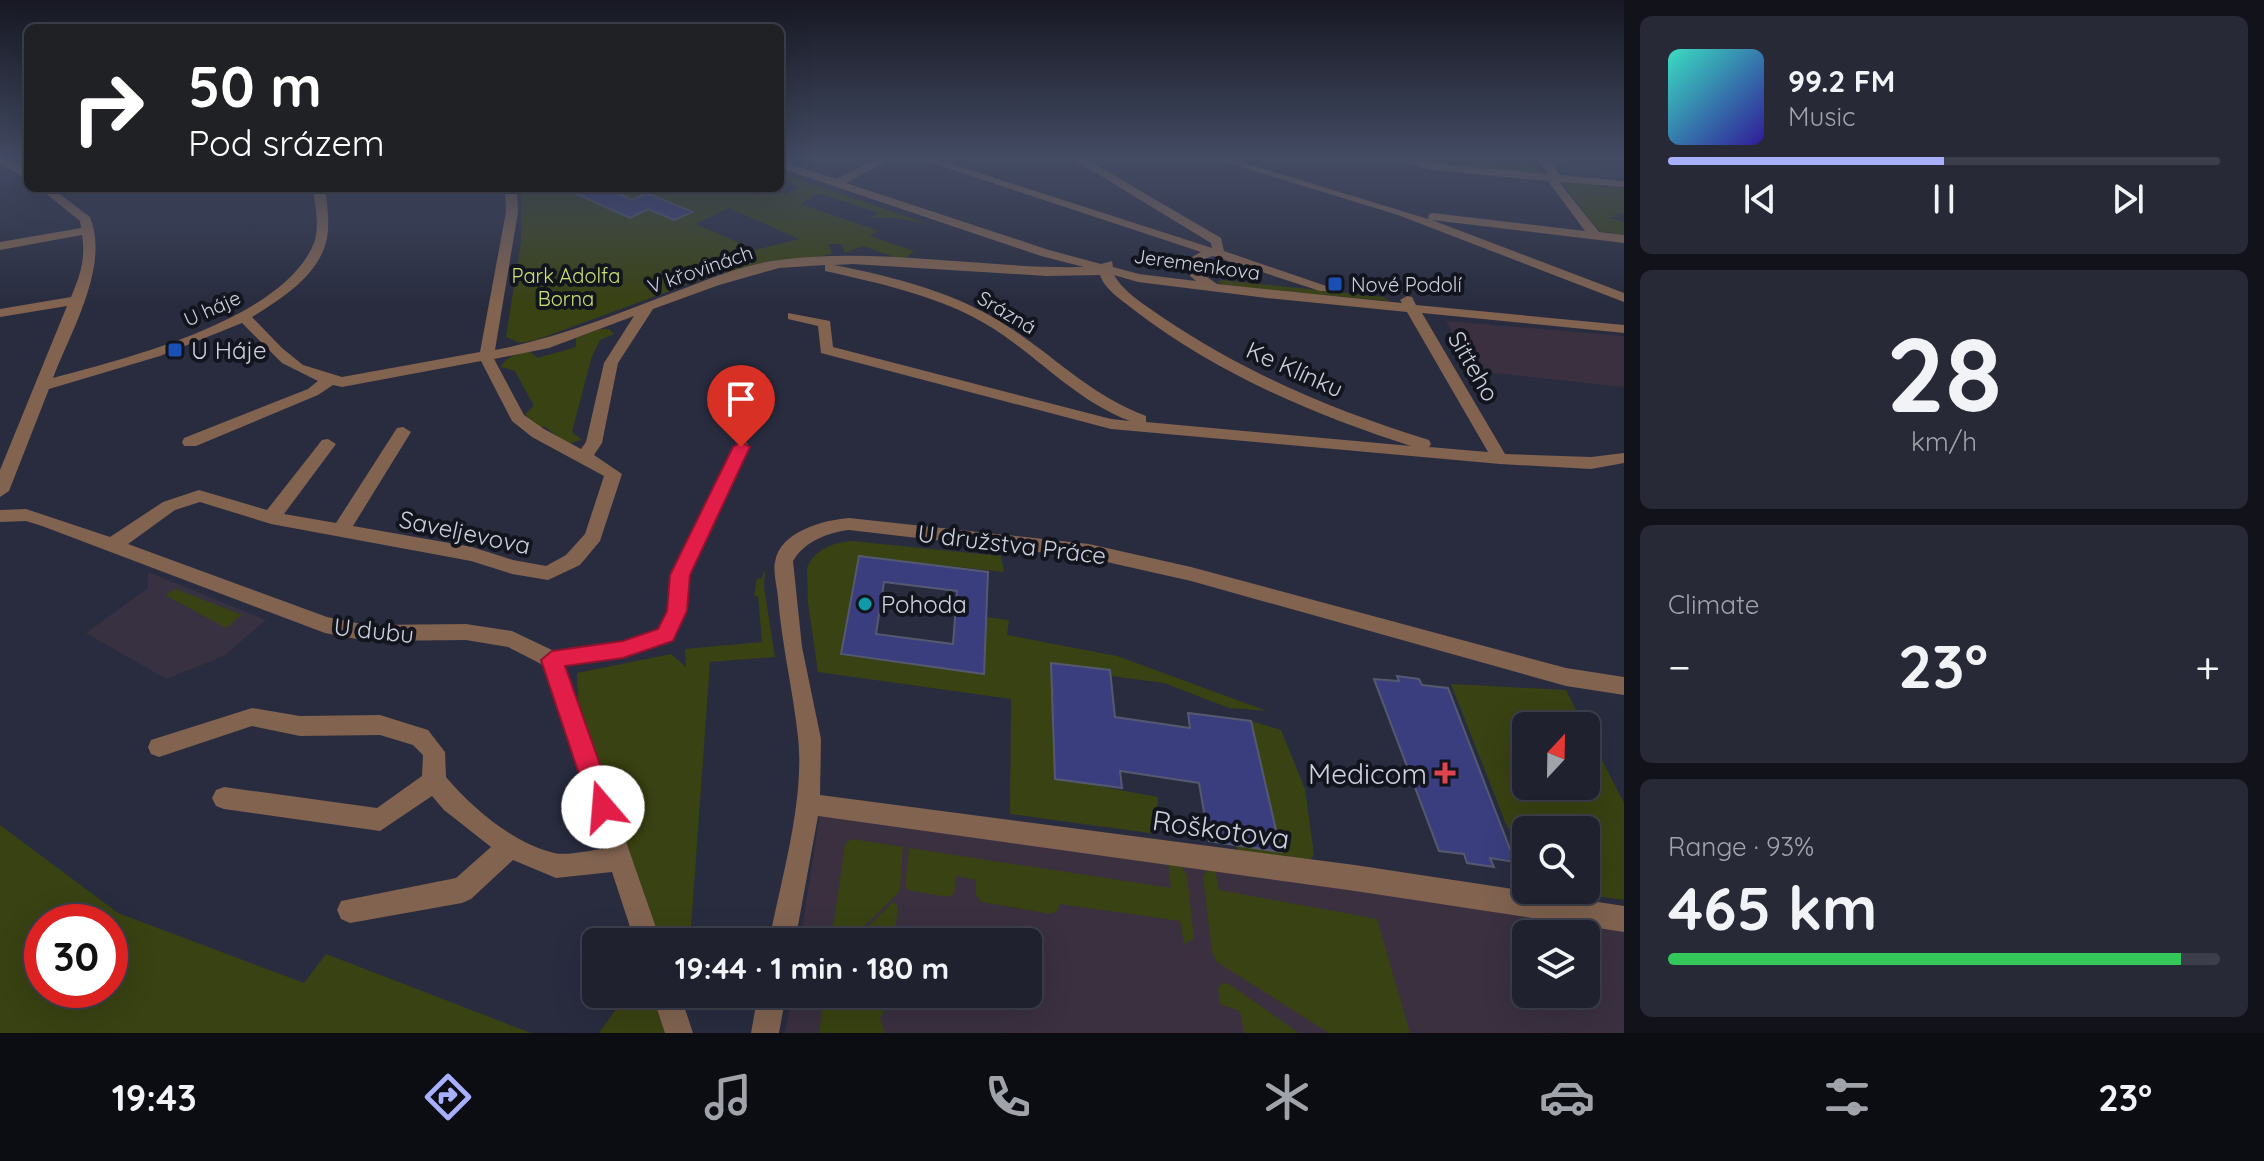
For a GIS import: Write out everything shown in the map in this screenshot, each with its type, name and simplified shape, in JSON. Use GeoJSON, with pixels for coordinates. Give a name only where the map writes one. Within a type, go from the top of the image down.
{"type":"FeatureCollection","features":[{"type":"Feature","properties":{"kind":"street"},"geometry":{"type":"LineString","coordinates":[[0,491],[77,300],[91,251],[86,220],[70,207]]}},
{"type":"Feature","properties":{"kind":"street","name":"U háje"},"geometry":{"type":"LineString","coordinates":[[42,386],[116,365],[245,318],[302,272],[320,244],[322,207]]}},
{"type":"Feature","properties":{"kind":"street"},"geometry":{"type":"LineString","coordinates":[[512,207],[486,357],[518,418],[538,433],[584,457],[594,443],[611,363],[646,309]]}},
{"type":"Feature","properties":{"kind":"street","name":"Jeremenkova"},"geometry":{"type":"LineString","coordinates":[[924,207],[1106,268],[1215,287],[1624,319]]}},
{"type":"Feature","properties":{"kind":"street"},"geometry":{"type":"LineString","coordinates":[[1072,207],[1325,288]]}},
{"type":"Feature","properties":{"kind":"street"},"geometry":{"type":"LineString","coordinates":[[1160,207],[1217,241],[1221,247],[1198,257],[1197,276],[1215,287]]}},
{"type":"Feature","properties":{"kind":"street"},"geometry":{"type":"LineString","coordinates":[[1382,207],[1624,298]]}},
{"type":"Feature","properties":{"kind":"street"},"geometry":{"type":"LineString","coordinates":[[1573,207],[1595,236]]}},
{"type":"Feature","properties":{"kind":"street"},"geometry":{"type":"LineString","coordinates":[[1402,213],[1624,239]]}},
{"type":"Feature","properties":{"kind":"street"},"geometry":{"type":"LineString","coordinates":[[0,246],[89,230]]}},
{"type":"Feature","properties":{"kind":"street","name":"V křovinách"},"geometry":{"type":"LineString","coordinates":[[245,318],[295,369],[328,381],[375,379],[544,345],[714,282],[778,264],[853,260],[1047,272],[1106,268]]}},
{"type":"Feature","properties":{"kind":"street","name":"Srázná"},"geometry":{"type":"LineString","coordinates":[[803,262],[931,294],[988,319],[1037,354],[1081,392],[1118,412],[1173,429]]}},
{"type":"Feature","properties":{"kind":"street","name":"Jeremenkova"},"geometry":{"type":"LineString","coordinates":[[1106,268],[1325,288],[1408,303],[1624,329]]}},
{"type":"Feature","properties":{"kind":"street","name":"Ke Klínku"},"geometry":{"type":"LineString","coordinates":[[1106,268],[1111,283],[1129,300],[1204,351],[1291,396],[1383,432],[1500,459]]}},
{"type":"Feature","properties":{"kind":"street"},"geometry":{"type":"LineString","coordinates":[[0,313],[77,300]]}},
{"type":"Feature","properties":{"kind":"street","name":"Sitteho"},"geometry":{"type":"LineString","coordinates":[[1408,303],[1500,459]]}},
{"type":"Feature","properties":{"kind":"street"},"geometry":{"type":"LineString","coordinates":[[793,316],[825,324],[826,350],[1111,424],[1500,459],[1591,463],[1624,458]]}},
{"type":"Feature","properties":{"kind":"street"},"geometry":{"type":"LineString","coordinates":[[190,442],[313,392],[328,381]]}},
{"type":"Feature","properties":{"kind":"street"},"geometry":{"type":"LineString","coordinates":[[340,532],[403,432]]}},
{"type":"Feature","properties":{"kind":"street"},"geometry":{"type":"LineString","coordinates":[[271,518],[328,444]]}},
{"type":"Feature","properties":{"kind":"street"},"geometry":{"type":"LineString","coordinates":[[643,928],[552,660],[623,649],[665,635],[677,611],[680,575],[741,447]]}},
{"type":"Feature","properties":{"kind":"street","name":"Saveljevova"},"geometry":{"type":"LineString","coordinates":[[114,544],[169,506],[199,496],[271,518],[472,554],[548,573],[573,560],[593,536],[613,474],[584,457]]}},
{"type":"Feature","properties":{"kind":"street","name":"U dubu"},"geometry":{"type":"LineString","coordinates":[[0,516],[26,515],[48,521],[325,625],[367,633],[466,632],[512,639],[552,660]]}},
{"type":"Feature","properties":{"kind":"street","name":"U družstva Práce"},"geometry":{"type":"LineString","coordinates":[[785,928],[808,804],[810,739],[792,647],[784,561],[793,546],[830,526],[849,524],[1089,551],[1191,574],[1566,677],[1624,686]]}},
{"type":"Feature","properties":{"kind":"street"},"geometry":{"type":"LineString","coordinates":[[159,747],[252,717],[300,726],[380,725],[420,737],[434,752],[434,781],[452,802],[510,847],[556,866],[620,859]]}},
{"type":"Feature","properties":{"kind":"street"},"geometry":{"type":"LineString","coordinates":[[224,798],[380,820],[434,781]]}},
{"type":"Feature","properties":{"kind":"street","name":"Roškotova"},"geometry":{"type":"LineString","coordinates":[[808,804],[1355,878],[1624,919]]}},
{"type":"Feature","properties":{"kind":"street"},"geometry":{"type":"LineString","coordinates":[[350,910],[462,890],[510,847]]}},
{"type":"Feature","properties":{"kind":"street"},"geometry":{"type":"LineString","coordinates":[[671,1008],[679,1033]]}},
{"type":"Feature","properties":{"kind":"street"},"geometry":{"type":"LineString","coordinates":[[765,1033],[769,1008]]}},
{"type":"Feature","properties":{"kind":"shaded area"},"geometry":{"type":"Polygon","coordinates":[[[1446,321],[1624,336],[1624,387],[1474,371],[1446,321]]]}},
{"type":"Feature","properties":{"kind":"shaded area"},"geometry":{"type":"Polygon","coordinates":[[[148,572],[266,620],[224,656],[166,679],[86,633],[148,588],[148,572]]]}},
{"type":"Feature","properties":{"kind":"shaded area"},"geometry":{"type":"Polygon","coordinates":[[[820,814],[1202,866],[1558,920],[1512,920],[1512,1008],[1600,1008],[1600,926],[1624,930],[1624,1033],[785,1033],[789,1008],[1042,1008],[1042,928],[802,928],[820,814]]]}},
{"type":"Feature","properties":{"kind":"green space","name":"Park Adolfa Borna"},"geometry":{"type":"Polygon","coordinates":[[[521,207],[606,207],[630,218],[648,209],[675,220],[692,212],[681,207],[810,207],[879,231],[870,236],[914,251],[903,260],[863,246],[845,253],[842,244],[829,244],[832,254],[716,274],[536,340],[520,343],[506,337],[521,242],[521,207]],[[729,208],[696,224],[755,250],[799,239],[729,208]]]}},
{"type":"Feature","properties":{"kind":"green space"},"geometry":{"type":"Polygon","coordinates":[[[862,207],[880,207],[929,224],[895,218],[871,218],[879,213],[862,207]]]}},
{"type":"Feature","properties":{"kind":"green space"},"geometry":{"type":"Polygon","coordinates":[[[1581,207],[1624,207],[1624,214],[1612,213],[1621,217],[1610,217],[1624,222],[1624,235],[1599,231],[1581,207]]]}},
{"type":"Feature","properties":{"kind":"green space"},"geometry":{"type":"Polygon","coordinates":[[[1222,280],[1383,297],[1390,301],[1226,286],[1217,282],[1222,280]]]}},
{"type":"Feature","properties":{"kind":"green space"},"geometry":{"type":"Polygon","coordinates":[[[609,329],[614,334],[600,340],[591,359],[572,432],[582,440],[567,444],[544,426],[539,429],[525,414],[534,406],[515,371],[501,367],[517,354],[529,351],[538,358],[576,347],[576,338],[609,329]]]}},
{"type":"Feature","properties":{"kind":"green space"},"geometry":{"type":"Polygon","coordinates":[[[851,541],[1001,556],[1004,572],[859,556],[841,655],[983,674],[986,617],[1009,620],[1007,635],[1117,656],[1267,711],[1229,708],[1164,683],[1111,676],[1110,670],[1052,663],[1055,778],[1158,797],[1157,834],[1010,814],[1011,699],[818,672],[808,603],[807,568],[810,561],[825,548],[851,541]]]}},
{"type":"Feature","properties":{"kind":"green space"},"geometry":{"type":"Polygon","coordinates":[[[765,569],[764,587],[775,657],[710,662],[691,928],[655,928],[578,699],[577,673],[671,654],[686,667],[685,649],[762,642],[758,596],[754,596],[757,578],[761,579],[765,569]]]}},
{"type":"Feature","properties":{"kind":"green space"},"geometry":{"type":"Polygon","coordinates":[[[176,589],[242,615],[226,628],[165,595],[176,589]]]}},
{"type":"Feature","properties":{"kind":"green space"},"geometry":{"type":"Polygon","coordinates":[[[1451,684],[1566,690],[1577,712],[1512,712],[1512,800],[1600,800],[1600,756],[1624,803],[1624,900],[1600,897],[1600,816],[1512,816],[1512,829],[1508,829],[1451,684]]]}},
{"type":"Feature","properties":{"kind":"green space"},"geometry":{"type":"Polygon","coordinates":[[[1251,721],[1281,730],[1305,789],[1314,855],[1307,864],[1239,854],[1236,845],[1280,851],[1251,721]]]}},
{"type":"Feature","properties":{"kind":"green space"},"geometry":{"type":"Polygon","coordinates":[[[0,825],[106,904],[24,904],[24,1008],[128,1008],[128,917],[304,983],[326,954],[531,1033],[0,1033],[0,825]]]}},
{"type":"Feature","properties":{"kind":"green space"},"geometry":{"type":"Polygon","coordinates":[[[852,839],[903,847],[900,891],[862,928],[833,928],[845,844],[852,839]]]}},
{"type":"Feature","properties":{"kind":"green space"},"geometry":{"type":"Polygon","coordinates":[[[909,848],[1171,888],[1168,862],[1181,866],[1187,875],[1194,938],[1184,944],[1180,921],[1060,904],[1057,911],[1051,914],[982,902],[976,895],[976,880],[956,876],[954,894],[947,897],[908,890],[905,887],[909,848]]]}},
{"type":"Feature","properties":{"kind":"green space"},"geometry":{"type":"Polygon","coordinates":[[[1215,869],[1219,890],[1377,919],[1410,1033],[1329,1033],[1217,962],[1212,952],[1203,876],[1208,870],[1215,869]]]}},
{"type":"Feature","properties":{"kind":"green space"},"geometry":{"type":"Polygon","coordinates":[[[893,902],[898,906],[896,928],[866,928],[893,902]]]}},
{"type":"Feature","properties":{"kind":"green space"},"geometry":{"type":"Polygon","coordinates":[[[1223,983],[1229,984],[1299,1033],[1244,1033],[1240,1011],[1220,1004],[1218,988],[1223,983]]]}},
{"type":"Feature","properties":{"kind":"green space"},"geometry":{"type":"Polygon","coordinates":[[[617,1008],[664,1008],[673,1033],[599,1033],[617,1008]]]}},
{"type":"Feature","properties":{"kind":"green space"},"geometry":{"type":"Polygon","coordinates":[[[822,1008],[887,1008],[880,1018],[885,1033],[819,1033],[822,1008]]]}},
{"type":"Feature","properties":{"kind":"building"},"geometry":{"type":"Polygon","coordinates":[[[606,207],[681,207],[693,212],[674,220],[648,209],[630,218],[606,207]]]}},
{"type":"Feature","properties":{"kind":"building","name":"Pohoda"},"geometry":{"type":"Polygon","coordinates":[[[859,556],[988,572],[984,674],[841,654],[859,556]],[[884,582],[876,634],[953,644],[957,591],[884,582]]]}},
{"type":"Feature","properties":{"kind":"building"},"geometry":{"type":"Polygon","coordinates":[[[1051,663],[1110,670],[1115,717],[1190,728],[1188,713],[1251,721],[1281,852],[1209,841],[1199,783],[1120,771],[1122,788],[1055,779],[1051,663]]]}},
{"type":"Feature","properties":{"kind":"building","name":"Medicom"},"geometry":{"type":"Polygon","coordinates":[[[1397,676],[1419,679],[1422,685],[1448,688],[1512,854],[1512,862],[1490,858],[1494,867],[1467,863],[1464,854],[1439,851],[1374,679],[1399,681],[1397,676]]]}},
{"type":"Feature","properties":{"kind":"place","name":"Nové Podolí"},"geometry":{"type":"Point","coordinates":[1335,284]}},
{"type":"Feature","properties":{"kind":"place","name":"U Háje"},"geometry":{"type":"Point","coordinates":[175,350]}},
{"type":"Feature","properties":{"kind":"place","name":"Pohoda"},"geometry":{"type":"Point","coordinates":[865,604]}},
{"type":"Feature","properties":{"kind":"place","name":"Medicom"},"geometry":{"type":"Point","coordinates":[1445,773]}},
{"type":"Feature","properties":{"kind":"route"},"geometry":{"type":"LineString","coordinates":[[603,807],[552,660],[623,649],[665,635],[677,611],[680,575],[741,447]]}}]}
